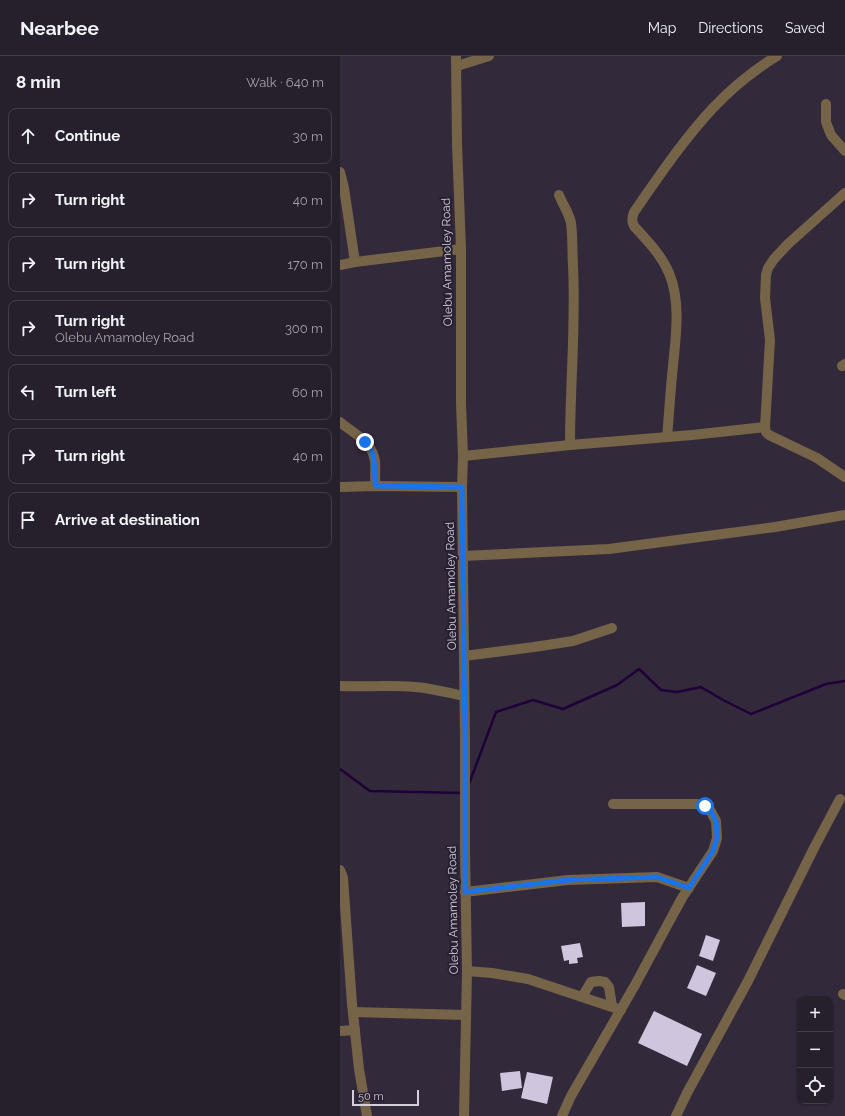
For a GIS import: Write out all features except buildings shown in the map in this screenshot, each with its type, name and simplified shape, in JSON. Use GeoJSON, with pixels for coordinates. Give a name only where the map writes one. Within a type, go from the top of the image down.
{"type":"FeatureCollection","features":[{"type":"Feature","properties":{"kind":"street"},"geometry":{"type":"LineString","coordinates":[[456,61],[489,56]]}},
{"type":"Feature","properties":{"kind":"street"},"geometry":{"type":"LineString","coordinates":[[667,437],[676,329],[674,285],[668,271],[652,245],[632,223],[632,218],[634,212],[668,164],[714,107],[751,74],[778,56]]}},
{"type":"Feature","properties":{"kind":"street","name":"Olebu Amamoley Road"},"geometry":{"type":"LineString","coordinates":[[456,61],[457,144],[461,249],[461,403],[464,556],[465,892],[467,972],[464,1116]]}},
{"type":"Feature","properties":{"kind":"street"},"geometry":{"type":"LineString","coordinates":[[826,104],[826,122],[831,134],[845,151]]}},
{"type":"Feature","properties":{"kind":"street"},"geometry":{"type":"LineString","coordinates":[[340,172],[347,203],[355,262]]}},
{"type":"Feature","properties":{"kind":"street"},"geometry":{"type":"LineString","coordinates":[[845,193],[788,244],[774,259],[768,268],[766,275],[765,298],[770,340],[765,427],[766,432],[817,458],[845,478]]}},
{"type":"Feature","properties":{"kind":"street"},"geometry":{"type":"LineString","coordinates":[[559,195],[571,223],[574,281],[570,445]]}},
{"type":"Feature","properties":{"kind":"street"},"geometry":{"type":"LineString","coordinates":[[340,265],[461,249]]}},
{"type":"Feature","properties":{"kind":"street"},"geometry":{"type":"LineString","coordinates":[[340,422],[369,446],[372,451],[375,460],[376,486]]}},
{"type":"Feature","properties":{"kind":"street"},"geometry":{"type":"LineString","coordinates":[[463,456],[765,427]]}},
{"type":"Feature","properties":{"kind":"street"},"geometry":{"type":"LineString","coordinates":[[340,487],[462,487]]}},
{"type":"Feature","properties":{"kind":"street"},"geometry":{"type":"LineString","coordinates":[[464,556],[609,550],[781,526],[845,515]]}},
{"type":"Feature","properties":{"kind":"street"},"geometry":{"type":"LineString","coordinates":[[464,656],[573,641],[612,628]]}},
{"type":"Feature","properties":{"kind":"street"},"geometry":{"type":"LineString","coordinates":[[340,686],[417,687],[464,696]]}},
{"type":"Feature","properties":{"kind":"street"},"geometry":{"type":"LineString","coordinates":[[676,1116],[748,981],[840,799]]}},
{"type":"Feature","properties":{"kind":"street"},"geometry":{"type":"LineString","coordinates":[[562,1116],[616,1008],[713,851],[717,838],[716,821],[710,810],[705,806],[697,804],[613,804]]}},
{"type":"Feature","properties":{"kind":"street"},"geometry":{"type":"LineString","coordinates":[[340,870],[343,878],[353,1012],[359,1069],[367,1116]]}},
{"type":"Feature","properties":{"kind":"street"},"geometry":{"type":"LineString","coordinates":[[465,892],[568,880],[657,877],[689,888]]}},
{"type":"Feature","properties":{"kind":"street"},"geometry":{"type":"LineString","coordinates":[[467,972],[492,973],[528,979],[616,1008]]}},
{"type":"Feature","properties":{"kind":"street"},"geometry":{"type":"LineString","coordinates":[[582,997],[591,982],[605,982],[609,987],[616,1008]]}},
{"type":"Feature","properties":{"kind":"street"},"geometry":{"type":"LineString","coordinates":[[353,1012],[466,1015]]}},
{"type":"Feature","properties":{"kind":"street"},"geometry":{"type":"LineString","coordinates":[[340,1032],[355,1030]]}},
{"type":"Feature","properties":{"kind":"waterway"},"geometry":{"type":"LineString","coordinates":[[469,784],[496,712],[533,700],[563,709],[617,685],[639,669],[661,690],[677,692],[701,687],[751,714],[826,684],[845,681]]}},
{"type":"Feature","properties":{"kind":"waterway"},"geometry":{"type":"LineString","coordinates":[[340,769],[370,791],[463,793]]}},
{"type":"Feature","properties":{"kind":"route"},"geometry":{"type":"LineString","coordinates":[[365,442],[372,451],[375,460],[376,486],[462,487],[464,556],[465,892],[568,880],[657,877],[689,888],[713,851],[717,838],[716,821],[710,810],[705,806]]}}]}
